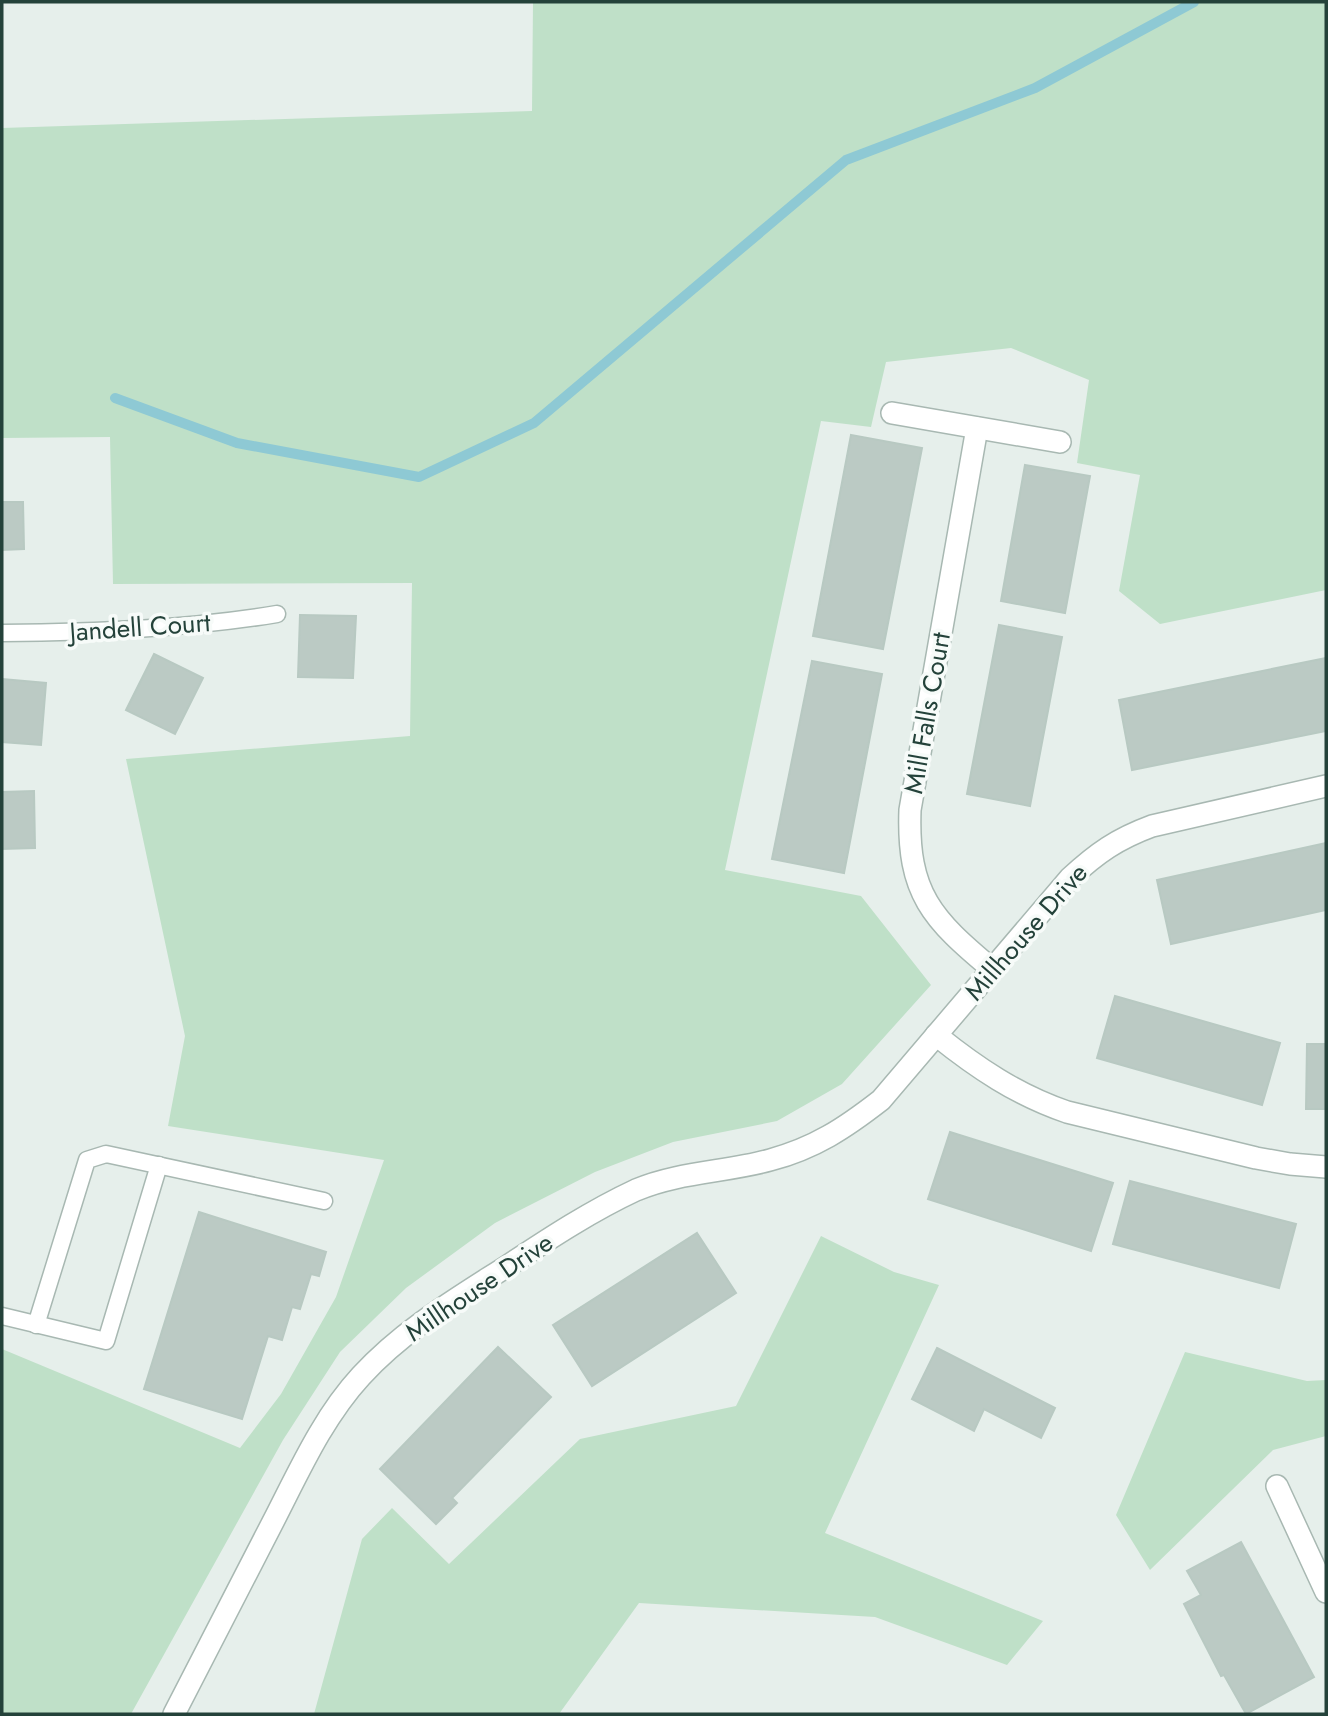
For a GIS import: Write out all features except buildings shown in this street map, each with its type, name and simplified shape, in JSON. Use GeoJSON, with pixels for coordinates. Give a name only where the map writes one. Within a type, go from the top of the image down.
{"type":"FeatureCollection","features":[{"type":"Feature","properties":{"kind":"street"},"geometry":{"type":"LineString","coordinates":[[892,413],[1060,442]]}},
{"type":"Feature","properties":{"kind":"street","name":"Mill Falls Court"},"geometry":{"type":"LineString","coordinates":[[977,428],[910,810],[909,839],[912,865],[932,912],[950,934],[993,970]]}},
{"type":"Feature","properties":{"kind":"street","name":"Millhouse Drive"},"geometry":{"type":"LineString","coordinates":[[174,1714],[303,1464],[331,1416],[359,1377],[395,1343],[433,1314],[600,1207],[644,1187],[688,1175],[769,1160],[811,1147],[847,1127],[881,1100],[1070,878],[1095,855],[1124,836],[1152,826],[1326,786]]}},
{"type":"Feature","properties":{"kind":"street"},"geometry":{"type":"LineString","coordinates":[[936,1035],[993,1078],[1037,1102],[1067,1112],[1256,1158],[1326,1167]]}},
{"type":"Feature","properties":{"kind":"street"},"geometry":{"type":"LineString","coordinates":[[1277,1486],[1326,1592]]}},
{"type":"Feature","properties":{"kind":"lane","name":"Jandell Court"},"geometry":{"type":"LineString","coordinates":[[2,633],[93,632],[238,620],[277,614]]}},
{"type":"Feature","properties":{"kind":"lane"},"geometry":{"type":"LineString","coordinates":[[36,1325],[87,1160],[106,1154],[324,1201]]}},
{"type":"Feature","properties":{"kind":"lane"},"geometry":{"type":"LineString","coordinates":[[2,1316],[106,1341],[159,1165]]}},
{"type":"Feature","properties":{"kind":"green space"},"geometry":{"type":"Polygon","coordinates":[[[533,2],[1326,2],[1326,590],[1160,624],[1119,591],[1140,475],[1077,463],[1089,380],[1011,348],[886,362],[871,427],[821,421],[725,870],[861,896],[931,985],[842,1084],[777,1121],[673,1142],[595,1172],[495,1223],[406,1288],[340,1352],[283,1440],[131,1714],[2,1714],[2,1349],[240,1448],[281,1394],[336,1297],[384,1160],[168,1126],[185,1036],[126,759],[410,736],[412,583],[113,584],[110,437],[2,438],[2,128],[532,111],[533,2]]]}},
{"type":"Feature","properties":{"kind":"green space"},"geometry":{"type":"Polygon","coordinates":[[[821,1236],[894,1272],[939,1285],[825,1533],[1043,1621],[1007,1665],[875,1617],[639,1603],[559,1714],[314,1714],[362,1539],[392,1508],[449,1564],[580,1439],[736,1406],[821,1236]]]}},
{"type":"Feature","properties":{"kind":"green space"},"geometry":{"type":"Polygon","coordinates":[[[1185,1352],[1307,1381],[1326,1380],[1326,1436],[1273,1450],[1150,1570],[1116,1515],[1185,1352]]]}},
{"type":"Feature","properties":{"kind":"waterway"},"geometry":{"type":"LineString","coordinates":[[115,398],[237,443],[419,477],[534,423],[846,160],[1035,88],[1194,2]]}}]}
